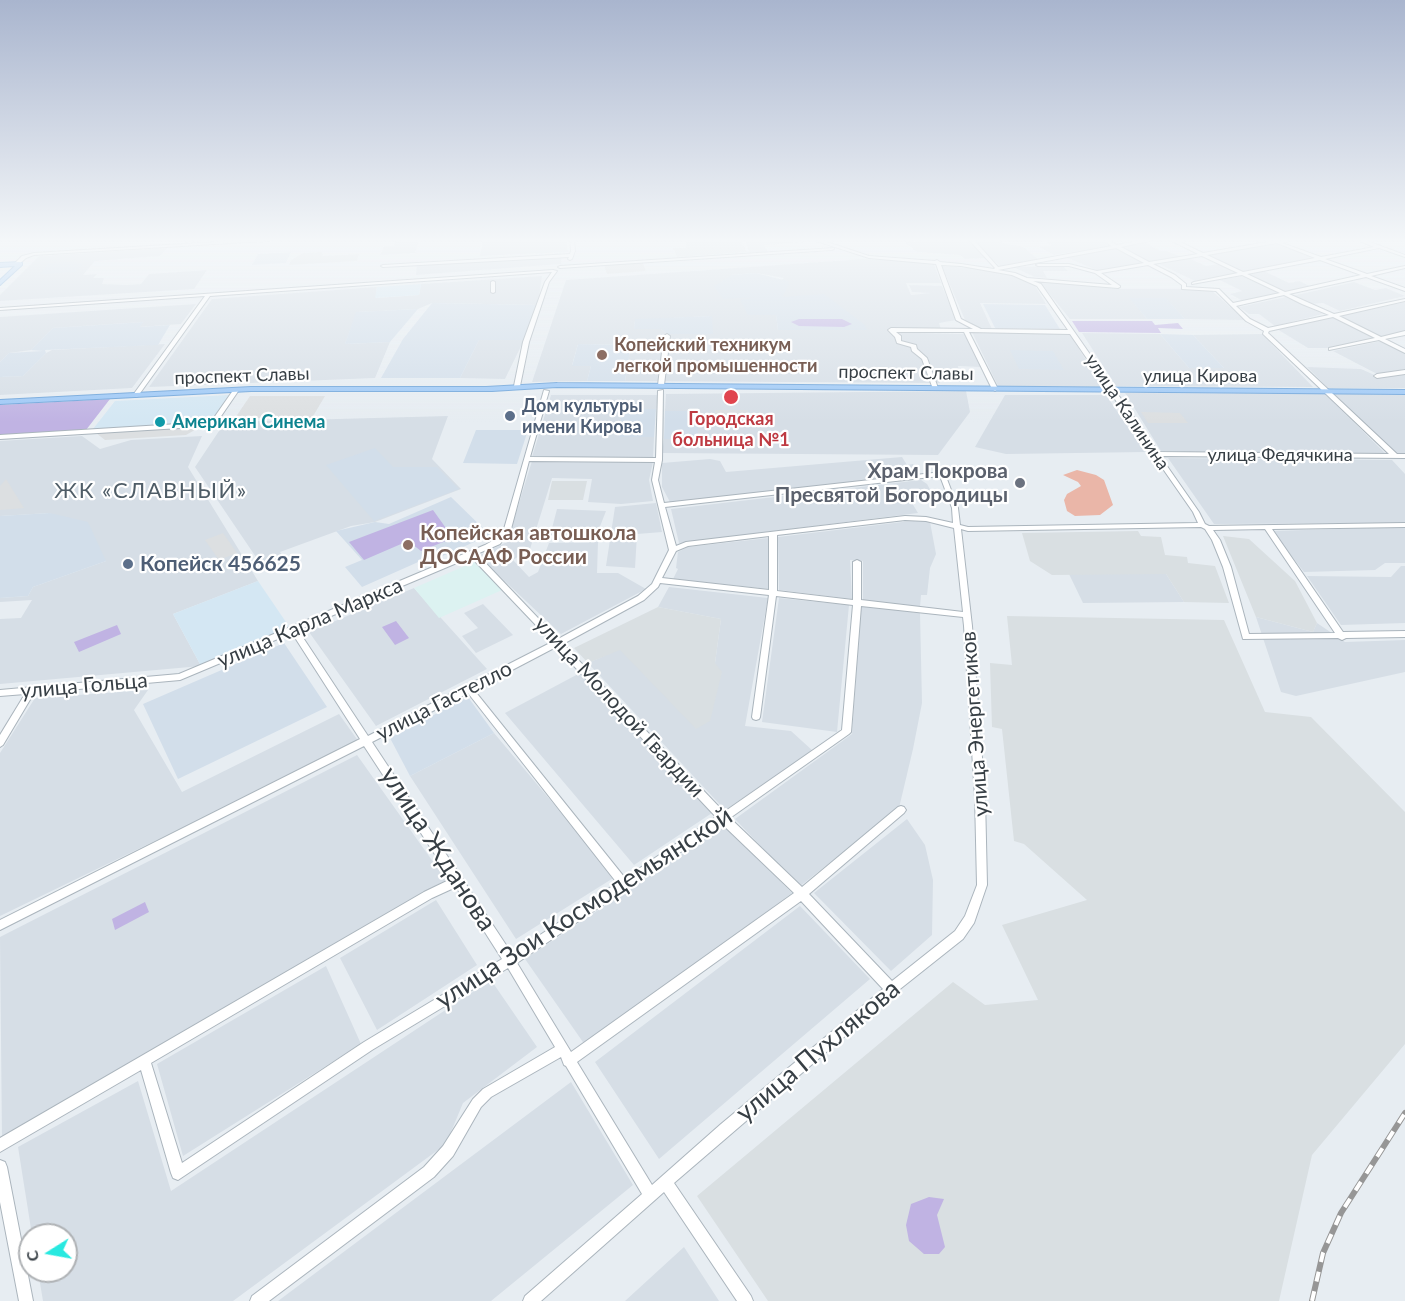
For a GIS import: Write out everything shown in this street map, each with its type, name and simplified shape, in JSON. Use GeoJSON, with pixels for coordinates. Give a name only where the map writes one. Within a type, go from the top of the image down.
{"type":"FeatureCollection","features":[{"type":"Feature","properties":{"kind":"main road","name":"проспект Славы"},"geometry":{"type":"LineString","coordinates":[[0,402],[237,390],[661,388],[750,391],[780,387],[995,389]]}},
{"type":"Feature","properties":{"kind":"main road","name":"улица Кирова"},"geometry":{"type":"LineString","coordinates":[[995,389],[1405,392]]}},
{"type":"Feature","properties":{"kind":"street"},"geometry":{"type":"LineString","coordinates":[[0,310],[152,300]]}},
{"type":"Feature","properties":{"kind":"street"},"geometry":{"type":"LineString","coordinates":[[136,395],[204,300]]}},
{"type":"Feature","properties":{"kind":"street"},"geometry":{"type":"LineString","coordinates":[[516,388],[526,342],[541,300]]}},
{"type":"Feature","properties":{"kind":"street"},"geometry":{"type":"LineString","coordinates":[[951,300],[959,320],[980,331]]}},
{"type":"Feature","properties":{"kind":"street","name":"улица Калинина"},"geometry":{"type":"LineString","coordinates":[[1050,300],[1205,526]]}},
{"type":"Feature","properties":{"kind":"street"},"geometry":{"type":"LineString","coordinates":[[1227,300],[1248,320],[1267,330],[1405,300]]}},
{"type":"Feature","properties":{"kind":"street"},"geometry":{"type":"LineString","coordinates":[[1232,304],[1255,300]]}},
{"type":"Feature","properties":{"kind":"street"},"geometry":{"type":"LineString","coordinates":[[1298,300],[1405,351]]}},
{"type":"Feature","properties":{"kind":"street"},"geometry":{"type":"LineString","coordinates":[[935,388],[924,358],[914,350],[914,346],[899,342],[898,336],[891,330],[1072,332]]}},
{"type":"Feature","properties":{"kind":"street"},"geometry":{"type":"LineString","coordinates":[[1267,330],[1265,333],[1395,456]]}},
{"type":"Feature","properties":{"kind":"street"},"geometry":{"type":"LineString","coordinates":[[966,332],[995,389]]}},
{"type":"Feature","properties":{"kind":"street"},"geometry":{"type":"LineString","coordinates":[[1331,349],[1405,333]]}},
{"type":"Feature","properties":{"kind":"street"},"geometry":{"type":"LineString","coordinates":[[667,336],[655,480],[673,550],[686,544],[905,518],[926,519],[957,528],[1405,525]]}},
{"type":"Feature","properties":{"kind":"street"},"geometry":{"type":"LineString","coordinates":[[1377,376],[1405,372]]}},
{"type":"Feature","properties":{"kind":"street","name":"улица Карла Маркса"},"geometry":{"type":"LineString","coordinates":[[167,679],[191,674],[497,542],[507,529],[547,388]]}},
{"type":"Feature","properties":{"kind":"street"},"geometry":{"type":"LineString","coordinates":[[0,437],[213,424],[237,390]]}},
{"type":"Feature","properties":{"kind":"street","name":"улица Федячкина"},"geometry":{"type":"LineString","coordinates":[[1154,454],[1405,456]]}},
{"type":"Feature","properties":{"kind":"street"},"geometry":{"type":"LineString","coordinates":[[526,459],[658,460]]}},
{"type":"Feature","properties":{"kind":"street","name":"улица Энергетиков"},"geometry":{"type":"LineString","coordinates":[[661,505],[942,474],[955,508],[967,615],[983,865],[982,885],[970,919]]}},
{"type":"Feature","properties":{"kind":"street"},"geometry":{"type":"LineString","coordinates":[[1205,526],[1227,567],[1246,637],[1405,634]]}},
{"type":"Feature","properties":{"kind":"street"},"geometry":{"type":"LineString","coordinates":[[1267,526],[1342,636]]}},
{"type":"Feature","properties":{"kind":"street"},"geometry":{"type":"LineString","coordinates":[[756,717],[773,592],[773,533]]}},
{"type":"Feature","properties":{"kind":"street","name":"улица Гастелло"},"geometry":{"type":"LineString","coordinates":[[0,925],[621,611],[641,598],[658,580],[673,550]]}},
{"type":"Feature","properties":{"kind":"street","name":"улица Молодой Гвардии"},"geometry":{"type":"LineString","coordinates":[[473,554],[723,818],[802,894],[891,988]]}},
{"type":"Feature","properties":{"kind":"street","name":"улица Зои Космодемьянской"},"geometry":{"type":"LineString","coordinates":[[144,1060],[178,1173],[368,1046],[510,961],[625,885],[846,732],[857,603],[856,562]]}},
{"type":"Feature","properties":{"kind":"street"},"geometry":{"type":"LineString","coordinates":[[658,580],[967,615]]}},
{"type":"Feature","properties":{"kind":"street","name":"улица Жданова"},"geometry":{"type":"LineString","coordinates":[[294,630],[368,740],[510,961],[650,1195]]}},
{"type":"Feature","properties":{"kind":"street","name":"улица Гольца"},"geometry":{"type":"LineString","coordinates":[[0,693],[167,679]]}},
{"type":"Feature","properties":{"kind":"street"},"geometry":{"type":"LineString","coordinates":[[469,689],[625,885]]}},
{"type":"Feature","properties":{"kind":"street"},"geometry":{"type":"LineString","coordinates":[[0,743],[31,691]]}},
{"type":"Feature","properties":{"kind":"street"},"geometry":{"type":"LineString","coordinates":[[257,1301],[429,1172],[448,1150],[477,1102],[487,1093],[565,1056],[802,894],[902,810]]}},
{"type":"Feature","properties":{"kind":"street"},"geometry":{"type":"LineString","coordinates":[[0,1144],[428,895],[458,881]]}},
{"type":"Feature","properties":{"kind":"street","name":"улица Пухлякова"},"geometry":{"type":"LineString","coordinates":[[530,1301],[891,988],[947,946],[970,919]]}},
{"type":"Feature","properties":{"kind":"street"},"geometry":{"type":"LineString","coordinates":[[0,1167],[26,1301]]}},
{"type":"Feature","properties":{"kind":"street"},"geometry":{"type":"LineString","coordinates":[[665,1182],[746,1301]]}},
{"type":"Feature","properties":{"kind":"shaded area"},"geometry":{"type":"Polygon","coordinates":[[[211,300],[539,300],[538,305],[432,303],[418,309],[357,312],[345,344],[390,342],[375,378],[149,387],[211,300]]]}},
{"type":"Feature","properties":{"kind":"shaded area"},"geometry":{"type":"Polygon","coordinates":[[[559,300],[948,300],[956,320],[939,323],[941,329],[895,329],[919,333],[965,334],[981,367],[958,366],[959,371],[936,370],[940,383],[625,381],[631,345],[578,344],[572,365],[591,366],[587,381],[532,382],[559,300]],[[776,315],[778,330],[867,330],[776,315]],[[712,316],[635,320],[634,329],[661,329],[667,334],[712,316]]]}},
{"type":"Feature","properties":{"kind":"shaded area"},"geometry":{"type":"Polygon","coordinates":[[[740,300],[832,300],[865,325],[867,330],[778,330],[776,315],[748,315],[740,300]]]}},
{"type":"Feature","properties":{"kind":"shaded area"},"geometry":{"type":"Polygon","coordinates":[[[956,300],[1043,300],[1046,304],[980,303],[992,329],[983,330],[965,320],[956,300]]]}},
{"type":"Feature","properties":{"kind":"shaded area"},"geometry":{"type":"Polygon","coordinates":[[[1054,300],[1131,300],[1147,319],[1070,319],[1054,300]]]}},
{"type":"Feature","properties":{"kind":"shaded area"},"geometry":{"type":"Polygon","coordinates":[[[1130,300],[1168,300],[1185,319],[1147,319],[1130,300]]]}},
{"type":"Feature","properties":{"kind":"shaded area"},"geometry":{"type":"Polygon","coordinates":[[[1167,300],[1222,300],[1245,320],[1185,319],[1167,300]]]}},
{"type":"Feature","properties":{"kind":"shaded area"},"geometry":{"type":"Polygon","coordinates":[[[1273,300],[1292,300],[1323,314],[1275,326],[1259,314],[1249,314],[1239,307],[1273,300]]]}},
{"type":"Feature","properties":{"kind":"shaded area"},"geometry":{"type":"Polygon","coordinates":[[[1300,300],[1389,300],[1340,311],[1323,303],[1309,304],[1300,300]]]}},
{"type":"Feature","properties":{"kind":"shaded area"},"geometry":{"type":"Polygon","coordinates":[[[1405,302],[1405,331],[1379,337],[1339,316],[1405,302]]]}},
{"type":"Feature","properties":{"kind":"shaded area"},"geometry":{"type":"Polygon","coordinates":[[[432,303],[538,305],[524,340],[479,340],[460,378],[381,378],[403,339],[432,303]]]}},
{"type":"Feature","properties":{"kind":"shaded area"},"geometry":{"type":"Polygon","coordinates":[[[196,304],[181,324],[139,327],[143,322],[53,328],[31,350],[9,353],[0,362],[0,317],[196,304]]]}},
{"type":"Feature","properties":{"kind":"shaded area"},"geometry":{"type":"Polygon","coordinates":[[[983,304],[1045,305],[1060,329],[995,328],[983,304]]]}},
{"type":"Feature","properties":{"kind":"shaded area"},"geometry":{"type":"Polygon","coordinates":[[[418,309],[390,342],[345,344],[356,312],[418,309]]]}},
{"type":"Feature","properties":{"kind":"shaded area"},"geometry":{"type":"Polygon","coordinates":[[[712,316],[713,334],[667,334],[661,329],[634,329],[635,319],[712,316]]]}},
{"type":"Feature","properties":{"kind":"shaded area"},"geometry":{"type":"Polygon","coordinates":[[[1335,316],[1377,338],[1327,348],[1308,348],[1277,329],[1335,316]]]}},
{"type":"Feature","properties":{"kind":"shaded area"},"geometry":{"type":"Polygon","coordinates":[[[799,319],[842,319],[852,324],[844,327],[799,326],[791,322],[799,319]]]}},
{"type":"Feature","properties":{"kind":"shaded area"},"geometry":{"type":"Polygon","coordinates":[[[1072,321],[1152,321],[1155,325],[1178,323],[1183,329],[1158,328],[1161,333],[1079,332],[1072,321]]]}},
{"type":"Feature","properties":{"kind":"shaded area"},"geometry":{"type":"Polygon","coordinates":[[[143,322],[140,327],[170,325],[158,345],[45,350],[46,353],[23,376],[0,377],[0,362],[9,353],[43,351],[31,350],[53,328],[143,322]]]}},
{"type":"Feature","properties":{"kind":"shaded area"},"geometry":{"type":"Polygon","coordinates":[[[972,332],[1069,333],[1103,387],[998,386],[972,332]]]}},
{"type":"Feature","properties":{"kind":"shaded area"},"geometry":{"type":"Polygon","coordinates":[[[1082,333],[1160,334],[1189,368],[1224,368],[1193,335],[1262,334],[1313,387],[1116,386],[1082,333]]]}},
{"type":"Feature","properties":{"kind":"shaded area"},"geometry":{"type":"Polygon","coordinates":[[[1160,334],[1193,335],[1224,368],[1189,368],[1160,334]]]}},
{"type":"Feature","properties":{"kind":"shaded area"},"geometry":{"type":"Polygon","coordinates":[[[479,340],[524,340],[505,379],[460,378],[479,340]]]}},
{"type":"Feature","properties":{"kind":"shaded area"},"geometry":{"type":"Polygon","coordinates":[[[1381,341],[1405,352],[1405,369],[1379,375],[1333,351],[1381,341]]]}},
{"type":"Feature","properties":{"kind":"shaded area"},"geometry":{"type":"Polygon","coordinates":[[[165,344],[132,388],[0,395],[0,377],[23,376],[52,350],[165,344]]]}},
{"type":"Feature","properties":{"kind":"shaded area","name":"Копейский техникум легкой промышенности"},"geometry":{"type":"Polygon","coordinates":[[[578,344],[631,345],[625,381],[587,381],[591,366],[572,366],[578,344]]]}},
{"type":"Feature","properties":{"kind":"shaded area"},"geometry":{"type":"Polygon","coordinates":[[[1010,350],[1053,351],[1064,370],[1019,369],[1010,350]]]}},
{"type":"Feature","properties":{"kind":"shaded area"},"geometry":{"type":"Polygon","coordinates":[[[1307,367],[1361,369],[1379,377],[1405,373],[1405,388],[1328,388],[1307,367]]]}},
{"type":"Feature","properties":{"kind":"shaded area"},"geometry":{"type":"Polygon","coordinates":[[[966,391],[970,412],[938,455],[662,453],[664,439],[698,438],[698,411],[665,411],[666,394],[966,391]]]}},
{"type":"Feature","properties":{"kind":"shaded area"},"geometry":{"type":"Polygon","coordinates":[[[1125,393],[1325,394],[1386,454],[1161,451],[1125,393]]]}},
{"type":"Feature","properties":{"kind":"shaded area"},"geometry":{"type":"Polygon","coordinates":[[[1333,393],[1405,395],[1405,453],[1394,453],[1333,393]]]}},
{"type":"Feature","properties":{"kind":"shaded area"},"geometry":{"type":"Polygon","coordinates":[[[229,395],[213,423],[93,429],[115,401],[229,395]]]}},
{"type":"Feature","properties":{"kind":"shaded area"},"geometry":{"type":"Polygon","coordinates":[[[551,395],[658,395],[656,409],[622,409],[619,437],[654,437],[653,458],[532,457],[551,395]]]}},
{"type":"Feature","properties":{"kind":"shaded area"},"geometry":{"type":"Polygon","coordinates":[[[1005,395],[1106,395],[1145,452],[1006,454],[975,447],[1005,395]]]}},
{"type":"Feature","properties":{"kind":"shaded area"},"geometry":{"type":"Polygon","coordinates":[[[250,396],[325,396],[312,418],[235,418],[250,396]]]}},
{"type":"Feature","properties":{"kind":"shaded area"},"geometry":{"type":"Polygon","coordinates":[[[110,399],[86,430],[0,435],[0,405],[110,399]]]}},
{"type":"Feature","properties":{"kind":"shaded area"},"geometry":{"type":"Polygon","coordinates":[[[622,409],[656,409],[654,437],[619,437],[622,409]]]}},
{"type":"Feature","properties":{"kind":"shaded area"},"geometry":{"type":"Polygon","coordinates":[[[715,410],[748,410],[748,423],[714,422],[715,410]]]}},
{"type":"Feature","properties":{"kind":"shaded area"},"geometry":{"type":"Polygon","coordinates":[[[665,411],[698,411],[698,439],[664,439],[665,411]]]}},
{"type":"Feature","properties":{"kind":"shaded area"},"geometry":{"type":"Polygon","coordinates":[[[1141,412],[1180,413],[1188,423],[1148,423],[1141,412]]]}},
{"type":"Feature","properties":{"kind":"shaded area"},"geometry":{"type":"Polygon","coordinates":[[[448,416],[432,459],[461,489],[375,522],[351,526],[280,552],[284,558],[262,566],[195,467],[225,422],[448,416]]]}},
{"type":"Feature","properties":{"kind":"shaded area"},"geometry":{"type":"Polygon","coordinates":[[[200,427],[186,435],[105,440],[96,433],[200,427]]]}},
{"type":"Feature","properties":{"kind":"shaded area"},"geometry":{"type":"Polygon","coordinates":[[[476,430],[528,430],[517,464],[463,463],[476,430]]]}},
{"type":"Feature","properties":{"kind":"shaded area"},"geometry":{"type":"Polygon","coordinates":[[[82,436],[100,449],[131,440],[202,436],[188,467],[258,581],[173,614],[201,666],[0,684],[0,619],[21,618],[32,600],[0,602],[0,598],[28,596],[33,587],[106,561],[50,513],[0,516],[0,441],[82,436]]]}},
{"type":"Feature","properties":{"kind":"shaded area"},"geometry":{"type":"Polygon","coordinates":[[[375,448],[393,467],[437,467],[459,489],[374,521],[326,465],[375,448]]]}},
{"type":"Feature","properties":{"kind":"shaded area"},"geometry":{"type":"Polygon","coordinates":[[[902,457],[907,465],[913,464],[920,475],[670,502],[662,487],[662,463],[710,459],[720,461],[726,472],[902,457]]]}},
{"type":"Feature","properties":{"kind":"shaded area"},"geometry":{"type":"Polygon","coordinates":[[[1168,458],[1392,460],[1405,474],[1405,523],[1214,524],[1168,458]]]}},
{"type":"Feature","properties":{"kind":"shaded area"},"geometry":{"type":"Polygon","coordinates":[[[532,461],[653,462],[649,480],[653,501],[621,504],[588,502],[592,479],[552,478],[530,549],[513,560],[529,577],[538,572],[549,543],[598,542],[597,573],[618,573],[646,589],[561,634],[478,556],[507,542],[532,461]]]}},
{"type":"Feature","properties":{"kind":"shaded area"},"geometry":{"type":"Polygon","coordinates":[[[1077,470],[1096,475],[1104,480],[1113,505],[1100,515],[1075,516],[1067,511],[1064,500],[1067,494],[1081,486],[1078,482],[1063,475],[1077,470]]]}},
{"type":"Feature","properties":{"kind":"shaded area"},"geometry":{"type":"Polygon","coordinates":[[[6,479],[24,508],[0,510],[0,486],[6,479]]]}},
{"type":"Feature","properties":{"kind":"shaded area"},"geometry":{"type":"Polygon","coordinates":[[[921,480],[927,484],[933,495],[909,498],[918,513],[679,543],[671,509],[921,480]]]}},
{"type":"Feature","properties":{"kind":"shaded area"},"geometry":{"type":"Polygon","coordinates":[[[552,481],[587,481],[583,500],[548,500],[552,481]]]}},
{"type":"Feature","properties":{"kind":"shaded area","name":"Копейская автошкола ДОСААФ России"},"geometry":{"type":"Polygon","coordinates":[[[451,497],[490,535],[438,558],[434,555],[362,587],[345,567],[362,560],[336,531],[375,522],[389,524],[451,497]]]}},
{"type":"Feature","properties":{"kind":"shaded area"},"geometry":{"type":"Polygon","coordinates":[[[656,503],[662,532],[637,534],[635,568],[606,566],[615,507],[656,503]]]}},
{"type":"Feature","properties":{"kind":"shaded area"},"geometry":{"type":"Polygon","coordinates":[[[557,509],[606,511],[597,534],[550,536],[557,509]]]}},
{"type":"Feature","properties":{"kind":"shaded area"},"geometry":{"type":"Polygon","coordinates":[[[433,510],[453,538],[421,551],[408,541],[364,560],[349,542],[433,510]]]}},
{"type":"Feature","properties":{"kind":"shaded area"},"geometry":{"type":"Polygon","coordinates":[[[50,513],[88,522],[106,561],[33,587],[28,596],[0,598],[0,516],[50,513]]]}},
{"type":"Feature","properties":{"kind":"shaded area"},"geometry":{"type":"Polygon","coordinates":[[[919,520],[930,522],[936,554],[930,568],[927,595],[921,595],[920,607],[863,600],[863,561],[850,560],[852,599],[779,590],[778,537],[919,520]]]}},
{"type":"Feature","properties":{"kind":"shaded area"},"geometry":{"type":"Polygon","coordinates":[[[1405,527],[1405,563],[1385,563],[1375,570],[1304,572],[1272,531],[1405,527]]]}},
{"type":"Feature","properties":{"kind":"shaded area"},"geometry":{"type":"Polygon","coordinates":[[[1138,531],[1141,536],[1161,537],[1165,555],[1187,557],[1188,563],[1215,566],[1229,603],[1184,602],[1166,574],[1052,575],[1030,561],[1022,533],[1138,531]]]}},
{"type":"Feature","properties":{"kind":"shaded area"},"geometry":{"type":"Polygon","coordinates":[[[223,533],[237,553],[219,560],[205,540],[223,533]]]}},
{"type":"Feature","properties":{"kind":"shaded area"},"geometry":{"type":"Polygon","coordinates":[[[1223,536],[1249,539],[1295,581],[1317,623],[1313,632],[1256,617],[1223,536]]]}},
{"type":"Feature","properties":{"kind":"shaded area"},"geometry":{"type":"Polygon","coordinates":[[[768,538],[769,589],[673,579],[678,569],[676,568],[678,552],[688,547],[768,538]]]}},
{"type":"Feature","properties":{"kind":"shaded area"},"geometry":{"type":"Polygon","coordinates":[[[474,562],[502,590],[439,618],[414,588],[474,562]]]}},
{"type":"Feature","properties":{"kind":"shaded area"},"geometry":{"type":"Polygon","coordinates":[[[1401,566],[1405,566],[1405,623],[1341,625],[1307,576],[1391,577],[1401,566]]]}},
{"type":"Feature","properties":{"kind":"shaded area"},"geometry":{"type":"Polygon","coordinates":[[[1069,574],[1166,574],[1184,602],[1083,603],[1069,574]]]}},
{"type":"Feature","properties":{"kind":"shaded area"},"geometry":{"type":"Polygon","coordinates":[[[258,581],[290,628],[201,666],[173,614],[258,581]]]}},
{"type":"Feature","properties":{"kind":"shaded area"},"geometry":{"type":"Polygon","coordinates":[[[669,587],[768,598],[745,726],[791,731],[813,751],[725,810],[588,663],[620,649],[715,663],[721,619],[658,607],[669,587]]]}},
{"type":"Feature","properties":{"kind":"shaded area"},"geometry":{"type":"Polygon","coordinates":[[[414,588],[487,669],[376,726],[309,632],[414,588]]]}},
{"type":"Feature","properties":{"kind":"shaded area"},"geometry":{"type":"Polygon","coordinates":[[[779,598],[849,605],[837,732],[762,722],[779,598]]]}},
{"type":"Feature","properties":{"kind":"shaded area"},"geometry":{"type":"Polygon","coordinates":[[[483,604],[513,635],[476,653],[462,636],[478,628],[464,613],[483,604]]]}},
{"type":"Feature","properties":{"kind":"shaded area"},"geometry":{"type":"Polygon","coordinates":[[[861,606],[920,613],[922,703],[913,749],[899,808],[799,887],[735,819],[852,734],[861,606]]]}},
{"type":"Feature","properties":{"kind":"shaded area"},"geometry":{"type":"Polygon","coordinates":[[[658,607],[721,619],[715,663],[722,672],[710,721],[696,729],[620,650],[588,663],[574,648],[658,607]]]}},
{"type":"Feature","properties":{"kind":"shaded area"},"geometry":{"type":"Polygon","coordinates":[[[1007,616],[1224,620],[1265,712],[1311,717],[1405,812],[1405,1044],[1312,1155],[1279,1301],[768,1301],[697,1196],[953,982],[985,1005],[1038,1000],[1002,925],[1087,900],[1024,844],[1014,841],[1002,729],[992,727],[990,663],[1012,665],[1007,616]]]}},
{"type":"Feature","properties":{"kind":"shaded area"},"geometry":{"type":"Polygon","coordinates":[[[1256,617],[1313,632],[1317,623],[1345,642],[1405,640],[1405,672],[1296,696],[1281,692],[1256,617]]]}},
{"type":"Feature","properties":{"kind":"shaded area"},"geometry":{"type":"Polygon","coordinates":[[[396,621],[409,638],[395,645],[382,627],[396,621]]]}},
{"type":"Feature","properties":{"kind":"shaded area"},"geometry":{"type":"Polygon","coordinates":[[[117,625],[121,634],[79,652],[74,642],[117,625]]]}},
{"type":"Feature","properties":{"kind":"shaded area"},"geometry":{"type":"Polygon","coordinates":[[[284,643],[327,707],[178,779],[143,704],[284,643]]]}},
{"type":"Feature","properties":{"kind":"shaded area"},"geometry":{"type":"Polygon","coordinates":[[[580,673],[715,811],[634,865],[505,713],[580,673]]]}},
{"type":"Feature","properties":{"kind":"shaded area"},"geometry":{"type":"Polygon","coordinates":[[[148,690],[134,710],[182,792],[339,714],[359,742],[0,916],[0,753],[35,698],[148,690]]]}},
{"type":"Feature","properties":{"kind":"shaded area"},"geometry":{"type":"Polygon","coordinates":[[[468,697],[494,733],[410,776],[390,738],[468,697]]]}},
{"type":"Feature","properties":{"kind":"shaded area"},"geometry":{"type":"Polygon","coordinates":[[[494,733],[615,877],[516,939],[410,776],[494,733]]]}},
{"type":"Feature","properties":{"kind":"shaded area"},"geometry":{"type":"Polygon","coordinates":[[[357,755],[446,880],[2,1139],[0,937],[357,755]]]}},
{"type":"Feature","properties":{"kind":"shaded area"},"geometry":{"type":"Polygon","coordinates":[[[907,819],[925,845],[933,880],[932,935],[891,971],[814,893],[907,819]]]}},
{"type":"Feature","properties":{"kind":"shaded area"},"geometry":{"type":"Polygon","coordinates":[[[724,826],[792,893],[585,1045],[525,959],[724,826]]]}},
{"type":"Feature","properties":{"kind":"shaded area"},"geometry":{"type":"Polygon","coordinates":[[[436,900],[477,965],[377,1030],[340,958],[436,900]]]}},
{"type":"Feature","properties":{"kind":"shaded area"},"geometry":{"type":"Polygon","coordinates":[[[145,902],[149,912],[115,930],[112,919],[145,902]]]}},
{"type":"Feature","properties":{"kind":"shaded area"},"geometry":{"type":"Polygon","coordinates":[[[800,906],[870,979],[659,1159],[595,1062],[800,906]]]}},
{"type":"Feature","properties":{"kind":"shaded area"},"geometry":{"type":"Polygon","coordinates":[[[326,966],[361,1044],[183,1156],[157,1064],[326,966]]]}},
{"type":"Feature","properties":{"kind":"shaded area"},"geometry":{"type":"Polygon","coordinates":[[[491,980],[537,1047],[463,1103],[446,1144],[233,1301],[43,1301],[40,1283],[78,1283],[78,1223],[30,1223],[18,1147],[138,1081],[171,1191],[491,980]]]}},
{"type":"Feature","properties":{"kind":"shaded area"},"geometry":{"type":"Polygon","coordinates":[[[571,1082],[633,1185],[491,1301],[278,1301],[571,1082]]]}},
{"type":"Feature","properties":{"kind":"shaded area"},"geometry":{"type":"Polygon","coordinates":[[[929,1197],[944,1199],[937,1215],[945,1247],[939,1254],[924,1254],[909,1241],[906,1225],[911,1204],[929,1197]]]}},
{"type":"Feature","properties":{"kind":"shaded area"},"geometry":{"type":"Polygon","coordinates":[[[684,1247],[719,1301],[625,1301],[684,1247]]]}},
{"type":"Feature","properties":{"kind":"railway"},"geometry":{"type":"LineString","coordinates":[[1312,1301],[1323,1253],[1341,1213],[1405,1113]]}},
{"type":"Feature","properties":{"kind":"place","name":"Копейский техникум легкой промышенности"},"geometry":{"type":"Point","coordinates":[602,355]}},
{"type":"Feature","properties":{"kind":"place","name":"Городская больница №1"},"geometry":{"type":"Point","coordinates":[731,397]}},
{"type":"Feature","properties":{"kind":"place","name":"Дом культуры имени Кирова"},"geometry":{"type":"Point","coordinates":[510,416]}},
{"type":"Feature","properties":{"kind":"place","name":"Американ Синема"},"geometry":{"type":"Point","coordinates":[160,422]}},
{"type":"Feature","properties":{"kind":"place","name":"Храм Покрова Пресвятой Богородицы"},"geometry":{"type":"Point","coordinates":[1020,483]}},
{"type":"Feature","properties":{"kind":"place","name":"Копейская автошкола ДОСААФ России"},"geometry":{"type":"Point","coordinates":[408,545]}},
{"type":"Feature","properties":{"kind":"place","name":"Копейск 456625"},"geometry":{"type":"Point","coordinates":[128,564]}},
{"type":"Feature","properties":{"kind":"district","name":"ЖК «СЛАВНЫЙ»"},"geometry":{"type":"Point","coordinates":[151,491]}}]}
